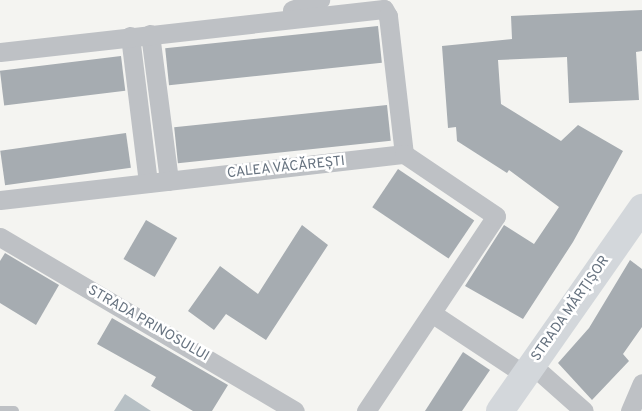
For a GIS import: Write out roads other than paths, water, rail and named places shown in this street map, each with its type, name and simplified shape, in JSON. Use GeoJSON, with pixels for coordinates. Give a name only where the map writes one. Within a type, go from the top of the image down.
{"type":"FeatureCollection","features":[{"type":"Feature","properties":{"kind":"street"},"geometry":{"type":"LineString","coordinates":[[258,21],[320,0]]}},
{"type":"Feature","properties":{"kind":"street"},"geometry":{"type":"LineString","coordinates":[[0,52],[258,21],[384,9],[388,16],[404,154],[496,216],[433,314],[366,411]]}},
{"type":"Feature","properties":{"kind":"street"},"geometry":{"type":"LineString","coordinates":[[150,34],[168,181]]}},
{"type":"Feature","properties":{"kind":"street"},"geometry":{"type":"LineString","coordinates":[[130,36],[148,183]]}},
{"type":"Feature","properties":{"kind":"street","name":"CALEA VĂCĂREȘTI"},"geometry":{"type":"LineString","coordinates":[[0,200],[404,154]]}},
{"type":"Feature","properties":{"kind":"street","name":"STRADA MĂRȚIȘOR"},"geometry":{"type":"LineString","coordinates":[[500,411],[642,208]]}},
{"type":"Feature","properties":{"kind":"street","name":"STRADA PRINOSULUI"},"geometry":{"type":"LineString","coordinates":[[0,237],[296,411]]}},
{"type":"Feature","properties":{"kind":"street"},"geometry":{"type":"LineString","coordinates":[[433,314],[529,370],[584,411]]}},
{"type":"Feature","properties":{"kind":"street"},"geometry":{"type":"LineString","coordinates":[[630,411],[642,383]]}},
{"type":"Feature","properties":{"kind":"lane"},"geometry":{"type":"LineString","coordinates":[[1,411],[14,411]]}}]}
